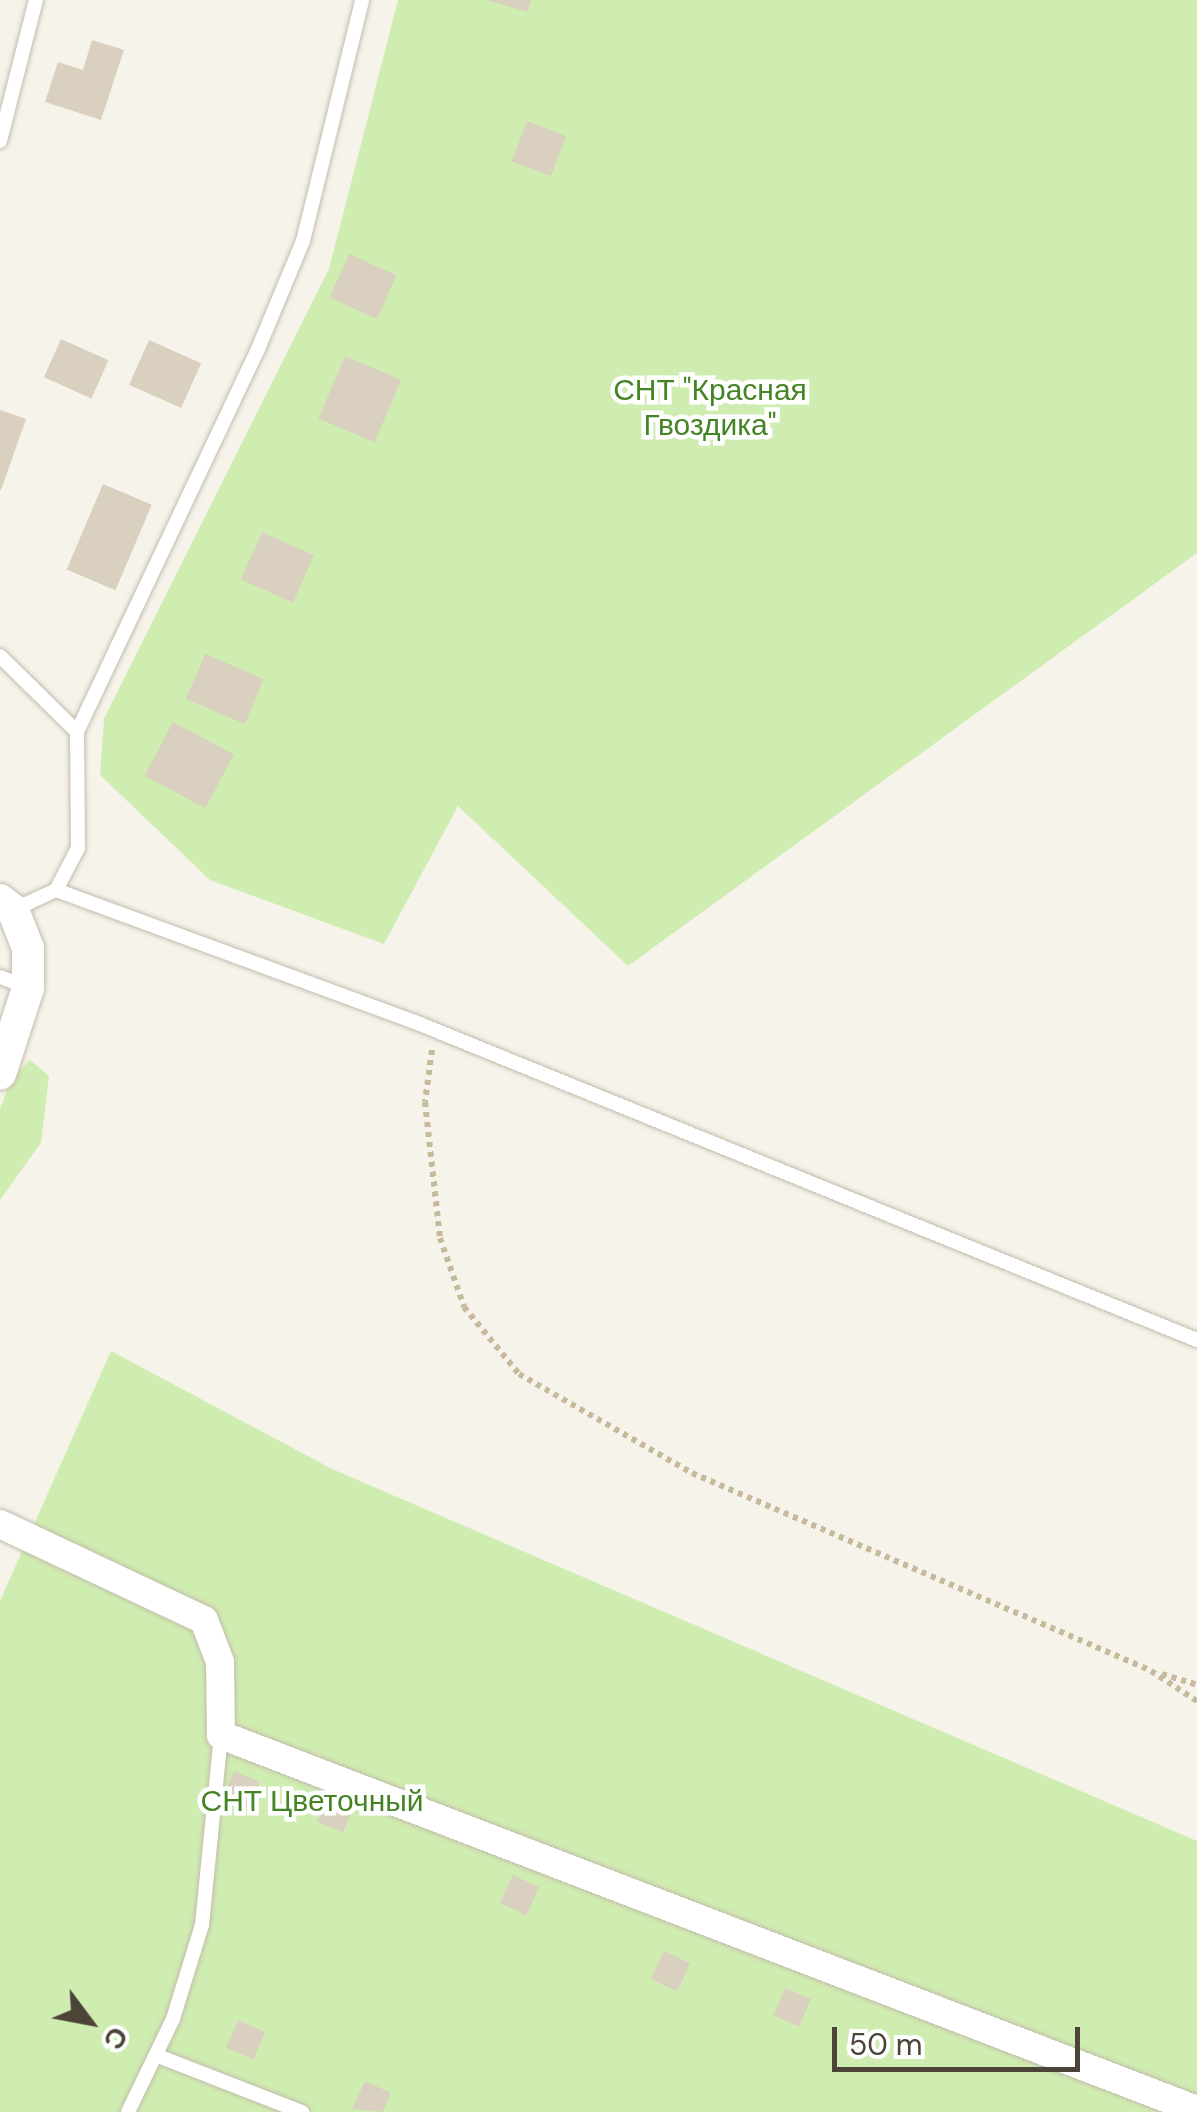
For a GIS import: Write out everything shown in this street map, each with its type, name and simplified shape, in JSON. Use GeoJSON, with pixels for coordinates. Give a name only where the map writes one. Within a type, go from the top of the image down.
{"type":"FeatureCollection","features":[{"type":"Feature","properties":{"kind":"street"},"geometry":{"type":"LineString","coordinates":[[0,1074],[14,982],[28,948],[6,905]]}},
{"type":"Feature","properties":{"kind":"street"},"geometry":{"type":"LineString","coordinates":[[0,1524],[204,1620],[220,1662],[221,1735],[1197,2110]]}},
{"type":"Feature","properties":{"kind":"lane"},"geometry":{"type":"LineString","coordinates":[[0,141],[36,0]]}},
{"type":"Feature","properties":{"kind":"lane"},"geometry":{"type":"LineString","coordinates":[[56,890],[78,848],[77,732],[258,349],[302,242],[362,0]]}},
{"type":"Feature","properties":{"kind":"lane"},"geometry":{"type":"LineString","coordinates":[[0,656],[77,732]]}},
{"type":"Feature","properties":{"kind":"lane"},"geometry":{"type":"LineString","coordinates":[[6,905],[56,890],[436,1030],[1197,1340]]}},
{"type":"Feature","properties":{"kind":"lane"},"geometry":{"type":"LineString","coordinates":[[128,2112],[158,2056],[202,1925],[221,1735]]}},
{"type":"Feature","properties":{"kind":"lane"},"geometry":{"type":"LineString","coordinates":[[158,2056],[302,2112]]}},
{"type":"Feature","properties":{"kind":"path"},"geometry":{"type":"LineString","coordinates":[[436,1030],[425,1102],[440,1238],[464,1307],[519,1374],[692,1472],[1151,1671],[1197,1685]]}},
{"type":"Feature","properties":{"kind":"path"},"geometry":{"type":"LineString","coordinates":[[1151,1671],[1197,1701]]}},
{"type":"Feature","properties":{"kind":"green space","name":"СНТ \"Красная Гвоздика\""},"geometry":{"type":"Polygon","coordinates":[[[398,0],[1197,0],[1197,553],[628,966],[458,806],[384,944],[210,880],[100,775],[104,719],[329,269],[398,0]]]}},
{"type":"Feature","properties":{"kind":"green space"},"geometry":{"type":"Polygon","coordinates":[[[30,1060],[49,1076],[41,1143],[0,1200],[0,1109],[11,1080],[30,1060]]]}},
{"type":"Feature","properties":{"kind":"green space","name":"СНТ Цветочный"},"geometry":{"type":"Polygon","coordinates":[[[111,1351],[332,1469],[1197,1841],[1197,2112],[0,2112],[0,1601],[111,1351]]]}},
{"type":"Feature","properties":{"kind":"building"},"geometry":{"type":"Polygon","coordinates":[[[487,0],[531,0],[528,12],[487,0]]]}},
{"type":"Feature","properties":{"kind":"building"},"geometry":{"type":"Polygon","coordinates":[[[92,40],[124,50],[101,120],[45,102],[58,62],[83,70],[92,40]]]}},
{"type":"Feature","properties":{"kind":"building"},"geometry":{"type":"Polygon","coordinates":[[[527,121],[566,136],[551,176],[512,161],[527,121]]]}},
{"type":"Feature","properties":{"kind":"building"},"geometry":{"type":"Polygon","coordinates":[[[349,254],[397,275],[377,319],[329,298],[349,254]]]}},
{"type":"Feature","properties":{"kind":"building"},"geometry":{"type":"Polygon","coordinates":[[[61,339],[109,360],[91,399],[44,377],[61,339]]]}},
{"type":"Feature","properties":{"kind":"building"},"geometry":{"type":"Polygon","coordinates":[[[149,340],[201,363],[181,408],[129,385],[149,340]]]}},
{"type":"Feature","properties":{"kind":"building"},"geometry":{"type":"Polygon","coordinates":[[[345,356],[401,380],[375,442],[318,419],[345,356]]]}},
{"type":"Feature","properties":{"kind":"building"},"geometry":{"type":"Polygon","coordinates":[[[0,410],[26,419],[1,490],[0,490],[0,410]]]}},
{"type":"Feature","properties":{"kind":"building"},"geometry":{"type":"Polygon","coordinates":[[[103,484],[152,505],[115,590],[67,570],[103,484]]]}},
{"type":"Feature","properties":{"kind":"building"},"geometry":{"type":"Polygon","coordinates":[[[262,532],[314,555],[293,603],[241,580],[262,532]]]}},
{"type":"Feature","properties":{"kind":"building"},"geometry":{"type":"Polygon","coordinates":[[[205,654],[264,679],[245,724],[186,699],[205,654]]]}},
{"type":"Feature","properties":{"kind":"building"},"geometry":{"type":"Polygon","coordinates":[[[173,722],[234,754],[205,808],[144,776],[173,722]]]}},
{"type":"Feature","properties":{"kind":"building"},"geometry":{"type":"Polygon","coordinates":[[[234,1771],[260,1782],[248,1810],[222,1799],[234,1771]]]}},
{"type":"Feature","properties":{"kind":"building"},"geometry":{"type":"Polygon","coordinates":[[[329,1794],[355,1805],[343,1833],[317,1822],[329,1794]]]}},
{"type":"Feature","properties":{"kind":"building"},"geometry":{"type":"Polygon","coordinates":[[[513,1875],[539,1887],[526,1915],[500,1903],[513,1875]]]}},
{"type":"Feature","properties":{"kind":"building"},"geometry":{"type":"Polygon","coordinates":[[[664,1951],[690,1963],[677,1991],[651,1979],[664,1951]]]}},
{"type":"Feature","properties":{"kind":"building"},"geometry":{"type":"Polygon","coordinates":[[[785,1988],[811,1999],[799,2027],[773,2016],[785,1988]]]}},
{"type":"Feature","properties":{"kind":"building"},"geometry":{"type":"Polygon","coordinates":[[[238,2020],[265,2032],[253,2060],[226,2047],[238,2020]]]}},
{"type":"Feature","properties":{"kind":"building"},"geometry":{"type":"Polygon","coordinates":[[[365,2081],[391,2093],[383,2112],[352,2109],[365,2081]]]}}]}
